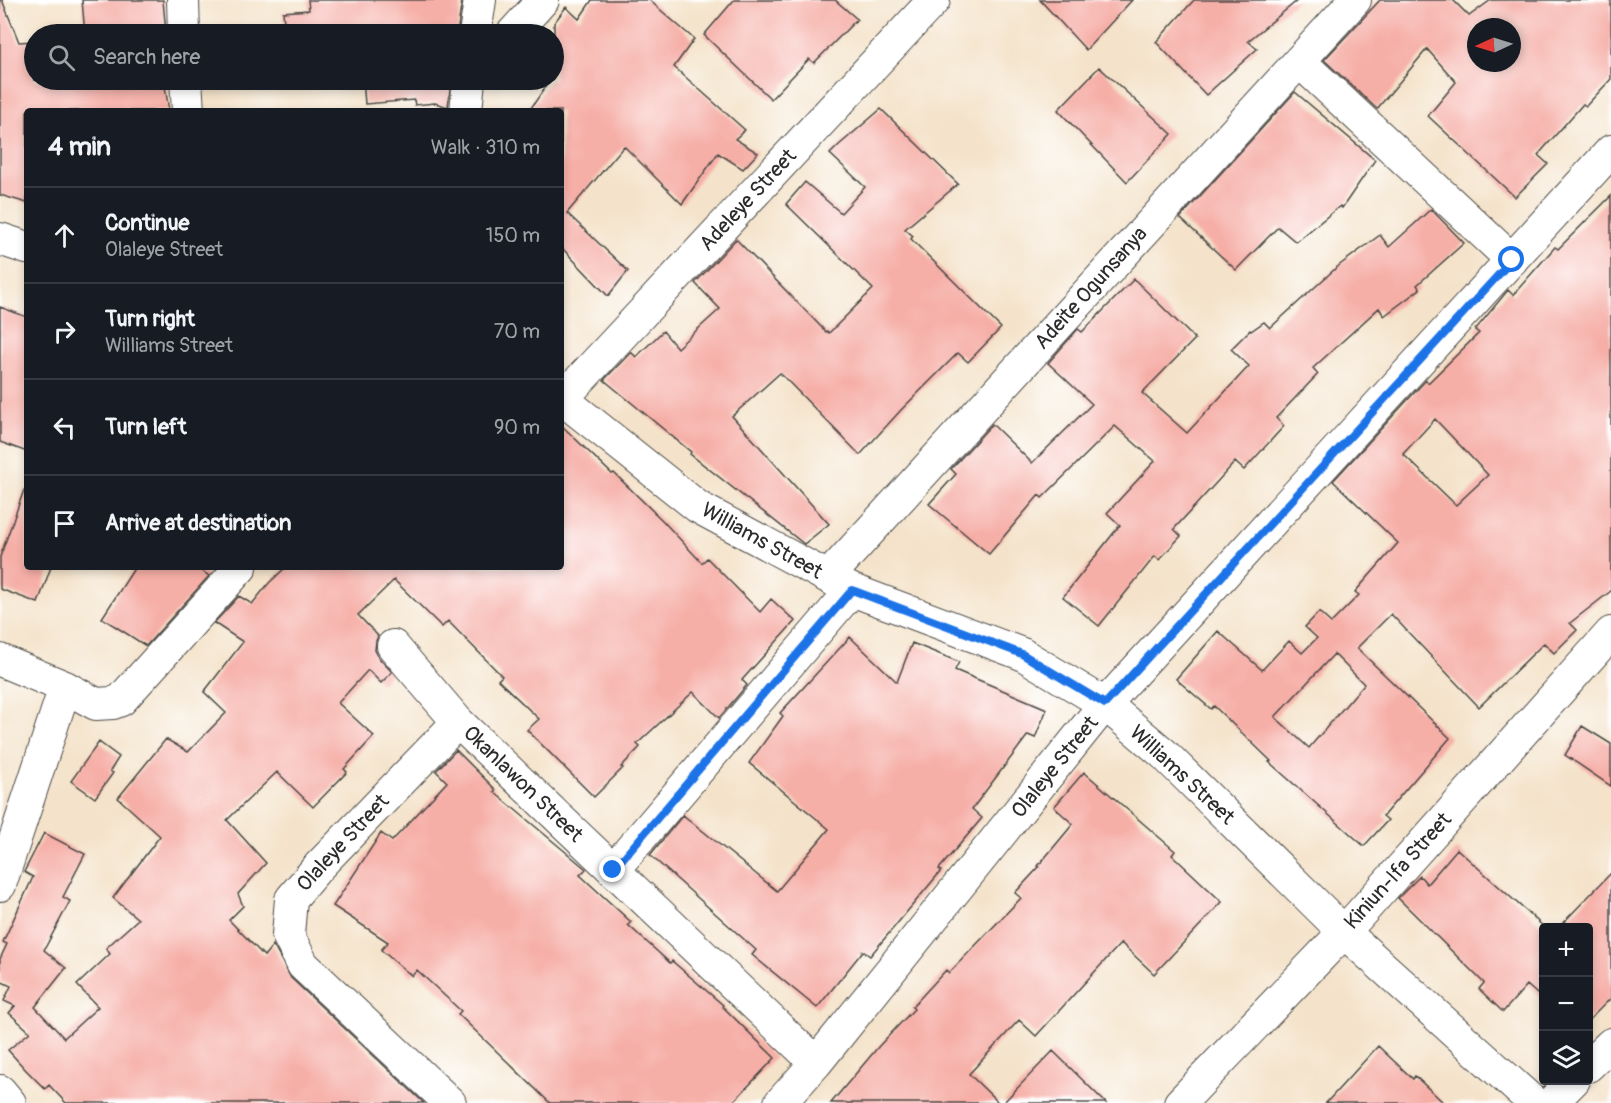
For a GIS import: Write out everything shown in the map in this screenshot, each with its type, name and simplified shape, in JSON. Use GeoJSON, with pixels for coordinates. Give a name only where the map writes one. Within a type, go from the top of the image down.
{"type":"FeatureCollection","features":[{"type":"Feature","properties":{"kind":"street"},"geometry":{"type":"LineString","coordinates":[[183,0],[184,24]]}},
{"type":"Feature","properties":{"kind":"street"},"geometry":{"type":"LineString","coordinates":[[477,24],[480,0]]}},
{"type":"Feature","properties":{"kind":"street"},"geometry":{"type":"LineString","coordinates":[[521,24],[543,0]]}},
{"type":"Feature","properties":{"kind":"street","name":"Adeleye Street"},"geometry":{"type":"LineString","coordinates":[[564,397],[934,0]]}},
{"type":"Feature","properties":{"kind":"street","name":"Adeite Ogunsanya"},"geometry":{"type":"LineString","coordinates":[[613,870],[840,584],[1355,0]]}},
{"type":"Feature","properties":{"kind":"street"},"geometry":{"type":"LineString","coordinates":[[1299,61],[1512,260]]}},
{"type":"Feature","properties":{"kind":"street"},"geometry":{"type":"LineString","coordinates":[[187,90],[188,108]]}},
{"type":"Feature","properties":{"kind":"street","name":"Olaleye Street"},"geometry":{"type":"LineString","coordinates":[[780,1103],[816,1064],[1105,704],[1611,152]]}},
{"type":"Feature","properties":{"kind":"street"},"geometry":{"type":"LineString","coordinates":[[0,239],[24,247]]}},
{"type":"Feature","properties":{"kind":"street","name":"Williams Street"},"geometry":{"type":"LineString","coordinates":[[564,401],[698,507],[840,584],[1022,654],[1105,704],[1164,754],[1344,932],[1534,1103]]}},
{"type":"Feature","properties":{"kind":"street"},"geometry":{"type":"LineString","coordinates":[[0,660],[65,687],[96,704],[121,700],[238,570]]}},
{"type":"Feature","properties":{"kind":"street","name":"Kiniun-Ifa Street"},"geometry":{"type":"LineString","coordinates":[[1180,1103],[1344,932],[1611,633]]}},
{"type":"Feature","properties":{"kind":"street","name":"Okanlawon Street"},"geometry":{"type":"LineString","coordinates":[[393,646],[458,722],[816,1064]]}},
{"type":"Feature","properties":{"kind":"street"},"geometry":{"type":"LineString","coordinates":[[0,885],[65,687]]}},
{"type":"Feature","properties":{"kind":"street","name":"Olaleye Street"},"geometry":{"type":"LineString","coordinates":[[450,1103],[303,965],[288,935],[291,900],[319,866],[458,722]]}},
{"type":"Feature","properties":{"kind":"street"},"geometry":{"type":"LineString","coordinates":[[1593,1061],[1611,1044]]}},
{"type":"Feature","properties":{"kind":"street"},"geometry":{"type":"LineString","coordinates":[[1551,1103],[1569,1085]]}},
{"type":"Feature","properties":{"kind":"street"},"geometry":{"type":"LineString","coordinates":[[0,1091],[10,1103]]}},
{"type":"Feature","properties":{"kind":"building"},"geometry":{"type":"Polygon","coordinates":[[[0,0],[2,0],[19,42],[24,42],[24,90],[166,90],[169,108],[24,108],[24,202],[0,195],[0,0]]]}},
{"type":"Feature","properties":{"kind":"building"},"geometry":{"type":"Polygon","coordinates":[[[82,0],[163,0],[165,24],[84,24],[82,0]]]}},
{"type":"Feature","properties":{"kind":"building"},"geometry":{"type":"Polygon","coordinates":[[[308,0],[462,0],[458,24],[284,24],[283,12],[309,10],[308,0]]]}},
{"type":"Feature","properties":{"kind":"building"},"geometry":{"type":"Polygon","coordinates":[[[592,0],[649,0],[694,39],[674,67],[745,130],[735,139],[758,153],[743,169],[718,153],[682,204],[624,146],[567,213],[628,271],[608,296],[564,250],[564,108],[531,108],[543,90],[564,90],[564,24],[554,23],[566,7],[579,19],[592,0]]]}},
{"type":"Feature","properties":{"kind":"building"},"geometry":{"type":"Polygon","coordinates":[[[734,0],[835,0],[857,19],[814,63],[809,59],[771,99],[704,35],[734,0]]]}},
{"type":"Feature","properties":{"kind":"building"},"geometry":{"type":"Polygon","coordinates":[[[1040,0],[1132,0],[1086,50],[1040,0]]]}},
{"type":"Feature","properties":{"kind":"building"},"geometry":{"type":"Polygon","coordinates":[[[1194,0],[1298,0],[1248,41],[1257,49],[1206,95],[1156,42],[1194,0]]]}},
{"type":"Feature","properties":{"kind":"building"},"geometry":{"type":"Polygon","coordinates":[[[1380,0],[1453,0],[1469,16],[1491,0],[1611,0],[1611,79],[1586,106],[1583,104],[1538,155],[1548,164],[1515,197],[1428,116],[1456,82],[1427,49],[1377,109],[1324,60],[1380,0]]]}},
{"type":"Feature","properties":{"kind":"building"},"geometry":{"type":"Polygon","coordinates":[[[1099,67],[1172,134],[1127,182],[1058,110],[1099,67]]]}},
{"type":"Feature","properties":{"kind":"building"},"geometry":{"type":"Polygon","coordinates":[[[364,90],[450,90],[448,107],[435,103],[415,105],[414,100],[365,104],[364,90]]]}},
{"type":"Feature","properties":{"kind":"building"},"geometry":{"type":"Polygon","coordinates":[[[1295,92],[1375,160],[1342,208],[1340,206],[1296,242],[1278,227],[1236,270],[1180,218],[1295,92]]]}},
{"type":"Feature","properties":{"kind":"building"},"geometry":{"type":"Polygon","coordinates":[[[881,109],[958,184],[905,229],[913,236],[911,239],[1001,328],[968,362],[958,353],[860,455],[780,373],[732,416],[829,524],[804,544],[690,454],[691,452],[604,380],[631,352],[636,357],[663,331],[677,348],[720,309],[695,283],[736,239],[829,333],[873,289],[786,204],[805,182],[841,213],[865,187],[830,154],[881,109]]]}},
{"type":"Feature","properties":{"kind":"building"},"geometry":{"type":"Polygon","coordinates":[[[1611,196],[1611,591],[1570,623],[1577,630],[1554,653],[1544,643],[1479,707],[1391,614],[1357,648],[1450,738],[1383,816],[1388,820],[1364,846],[1269,762],[1271,761],[1214,706],[1211,709],[1176,679],[1218,631],[1262,670],[1289,641],[1302,653],[1317,638],[1305,627],[1319,612],[1331,623],[1359,595],[1355,592],[1398,543],[1333,481],[1426,380],[1428,383],[1479,333],[1475,330],[1508,290],[1513,295],[1555,247],[1558,249],[1611,196]],[[1435,419],[1403,454],[1456,505],[1488,475],[1435,419]],[[1334,654],[1275,717],[1309,748],[1364,684],[1334,654]]]}},
{"type":"Feature","properties":{"kind":"building"},"geometry":{"type":"Polygon","coordinates":[[[1431,209],[1464,243],[1417,285],[1420,289],[1384,316],[1379,308],[1313,368],[1318,374],[1276,418],[1284,426],[1244,470],[1235,462],[1174,529],[1181,536],[1159,560],[1155,556],[1099,626],[1063,597],[1120,525],[1107,513],[1155,461],[1115,426],[1042,498],[1039,495],[989,554],[929,504],[956,474],[951,469],[992,424],[1032,463],[1092,404],[1048,363],[1078,329],[1082,332],[1134,279],[1195,339],[1142,393],[1187,433],[1249,366],[1231,349],[1250,330],[1264,322],[1270,328],[1337,267],[1380,235],[1389,247],[1431,209]]]}},
{"type":"Feature","properties":{"kind":"building"},"geometry":{"type":"Polygon","coordinates":[[[0,307],[24,316],[24,451],[0,442],[0,307]]]}},
{"type":"Feature","properties":{"kind":"building"},"geometry":{"type":"Polygon","coordinates":[[[564,428],[612,474],[614,473],[702,563],[707,558],[760,612],[771,599],[795,621],[742,680],[747,685],[719,718],[693,692],[637,744],[640,747],[621,767],[623,768],[594,797],[527,730],[539,719],[498,680],[502,676],[448,621],[442,627],[394,580],[358,615],[378,636],[375,650],[392,672],[381,683],[368,670],[338,703],[374,736],[344,769],[347,772],[313,807],[277,772],[227,820],[266,863],[238,894],[243,906],[229,920],[264,956],[273,945],[291,978],[424,1103],[66,1103],[49,1085],[45,1089],[8,1050],[30,1032],[9,1013],[15,1006],[4,1001],[11,986],[0,981],[0,959],[7,944],[3,942],[33,877],[24,872],[44,833],[85,854],[63,897],[70,901],[44,950],[66,968],[35,1007],[64,1038],[98,1007],[77,985],[110,954],[106,948],[138,919],[113,898],[160,836],[118,798],[166,739],[188,752],[226,713],[204,692],[243,642],[214,623],[239,596],[252,604],[283,570],[564,570],[564,428]]]}},
{"type":"Feature","properties":{"kind":"building"},"geometry":{"type":"Polygon","coordinates":[[[24,490],[24,570],[50,570],[38,603],[0,589],[0,557],[24,490]]]}},
{"type":"Feature","properties":{"kind":"building"},"geometry":{"type":"Polygon","coordinates":[[[133,570],[200,570],[209,576],[146,646],[102,618],[133,570]]]}},
{"type":"Feature","properties":{"kind":"building"},"geometry":{"type":"Polygon","coordinates":[[[850,637],[897,682],[912,643],[959,662],[955,670],[1047,709],[1035,738],[1028,735],[972,809],[982,818],[870,956],[863,951],[817,1008],[752,955],[756,950],[650,855],[683,815],[777,891],[829,829],[749,763],[783,716],[780,713],[850,637]]]}},
{"type":"Feature","properties":{"kind":"building"},"geometry":{"type":"Polygon","coordinates":[[[1582,726],[1611,744],[1611,786],[1565,755],[1582,726]]]}},
{"type":"Feature","properties":{"kind":"building"},"geometry":{"type":"Polygon","coordinates":[[[99,742],[119,757],[110,771],[113,773],[95,798],[71,781],[99,742]]]}},
{"type":"Feature","properties":{"kind":"building"},"geometry":{"type":"Polygon","coordinates":[[[456,750],[496,790],[494,792],[586,869],[580,875],[631,922],[628,925],[670,963],[672,961],[723,1005],[775,1058],[732,1103],[550,1103],[458,1014],[461,1011],[417,970],[412,976],[381,950],[388,942],[333,906],[381,833],[392,841],[447,782],[436,771],[456,750]]]}},
{"type":"Feature","properties":{"kind":"building"},"geometry":{"type":"Polygon","coordinates":[[[1084,772],[1175,851],[1172,855],[1222,902],[1154,974],[1121,943],[1036,1036],[1019,1020],[969,1074],[999,1103],[831,1103],[946,970],[949,973],[1021,898],[1015,893],[1073,824],[1054,807],[1084,772]]]}},
{"type":"Feature","properties":{"kind":"building"},"geometry":{"type":"Polygon","coordinates":[[[1457,849],[1540,923],[1539,996],[1527,985],[1503,1012],[1479,989],[1484,983],[1398,898],[1420,876],[1427,884],[1457,849]]]}},
{"type":"Feature","properties":{"kind":"building"},"geometry":{"type":"Polygon","coordinates":[[[1611,873],[1611,998],[1593,1016],[1593,923],[1563,923],[1611,873]]]}},
{"type":"Feature","properties":{"kind":"building"},"geometry":{"type":"Polygon","coordinates":[[[1378,1046],[1413,1079],[1415,1076],[1444,1103],[1326,1103],[1378,1046]]]}},
{"type":"Feature","properties":{"kind":"building"},"geometry":{"type":"Polygon","coordinates":[[[1053,1051],[1106,1103],[1003,1103],[1053,1051]]]}},
{"type":"Feature","properties":{"kind":"route"},"geometry":{"type":"LineString","coordinates":[[613,870],[852,590],[1022,654],[1105,704],[1512,260]]}}]}
